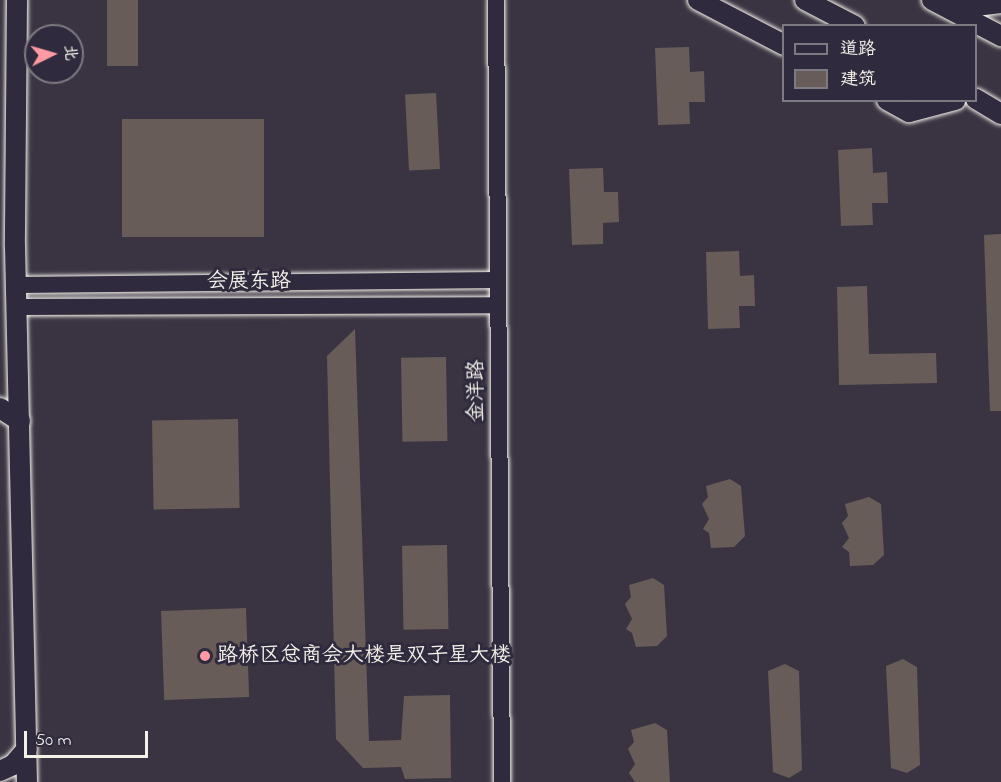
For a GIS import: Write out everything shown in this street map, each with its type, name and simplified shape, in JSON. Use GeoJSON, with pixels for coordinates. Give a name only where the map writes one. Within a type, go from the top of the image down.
{"type":"FeatureCollection","features":[{"type":"Feature","properties":{"kind":"main road"},"geometry":{"type":"LineString","coordinates":[[17,0],[15,246],[8,285],[20,421],[27,782]]}},
{"type":"Feature","properties":{"kind":"main road"},"geometry":{"type":"LineString","coordinates":[[698,0],[782,44]]}},
{"type":"Feature","properties":{"kind":"main road"},"geometry":{"type":"LineString","coordinates":[[805,0],[851,24]]}},
{"type":"Feature","properties":{"kind":"main road"},"geometry":{"type":"LineString","coordinates":[[940,4],[1001,3]]}},
{"type":"Feature","properties":{"kind":"main road"},"geometry":{"type":"LineString","coordinates":[[940,4],[1001,36]]}},
{"type":"Feature","properties":{"kind":"main road"},"geometry":{"type":"LineString","coordinates":[[891,102],[909,112],[947,102]]}},
{"type":"Feature","properties":{"kind":"main road"},"geometry":{"type":"LineString","coordinates":[[0,271],[15,246]]}},
{"type":"Feature","properties":{"kind":"main road"},"geometry":{"type":"LineString","coordinates":[[0,408],[20,421]]}},
{"type":"Feature","properties":{"kind":"main road"},"geometry":{"type":"LineString","coordinates":[[0,771],[14,765],[27,749]]}},
{"type":"Feature","properties":{"kind":"street","name":"金洋路"},"geometry":{"type":"LineString","coordinates":[[496,0],[502,782]]}},
{"type":"Feature","properties":{"kind":"street","name":"会展东路"},"geometry":{"type":"LineString","coordinates":[[8,285],[498,280]]}},
{"type":"Feature","properties":{"kind":"street","name":"会展东路"},"geometry":{"type":"LineString","coordinates":[[9,307],[498,305]]}},
{"type":"Feature","properties":{"kind":"building"},"geometry":{"type":"Polygon","coordinates":[[[107,0],[138,0],[138,66],[107,66],[107,0]]]}},
{"type":"Feature","properties":{"kind":"building"},"geometry":{"type":"Polygon","coordinates":[[[689,47],[690,72],[704,71],[705,102],[689,102],[690,124],[658,125],[655,48],[689,47]]]}},
{"type":"Feature","properties":{"kind":"building"},"geometry":{"type":"Polygon","coordinates":[[[436,93],[440,169],[409,171],[405,95],[436,93]]]}},
{"type":"Feature","properties":{"kind":"building"},"geometry":{"type":"Polygon","coordinates":[[[122,119],[264,119],[264,237],[122,237],[122,119]]]}},
{"type":"Feature","properties":{"kind":"building"},"geometry":{"type":"Polygon","coordinates":[[[872,148],[873,173],[887,172],[888,203],[872,203],[873,225],[841,226],[838,150],[872,148]]]}},
{"type":"Feature","properties":{"kind":"building"},"geometry":{"type":"Polygon","coordinates":[[[603,168],[604,192],[618,192],[619,222],[603,223],[603,244],[572,245],[569,169],[603,168]]]}},
{"type":"Feature","properties":{"kind":"building"},"geometry":{"type":"Polygon","coordinates":[[[1001,234],[1001,411],[990,411],[984,235],[1001,234]]]}},
{"type":"Feature","properties":{"kind":"building"},"geometry":{"type":"Polygon","coordinates":[[[739,251],[740,276],[754,275],[755,306],[739,306],[740,328],[708,329],[706,252],[739,251]]]}},
{"type":"Feature","properties":{"kind":"building"},"geometry":{"type":"Polygon","coordinates":[[[867,286],[869,354],[936,353],[937,383],[839,385],[837,287],[867,286]]]}},
{"type":"Feature","properties":{"kind":"building"},"geometry":{"type":"Polygon","coordinates":[[[355,329],[369,741],[401,740],[404,696],[450,695],[451,778],[405,779],[401,767],[363,768],[336,739],[327,356],[355,329]]]}},
{"type":"Feature","properties":{"kind":"building"},"geometry":{"type":"Polygon","coordinates":[[[446,357],[447,441],[402,442],[401,358],[446,357]]]}},
{"type":"Feature","properties":{"kind":"building"},"geometry":{"type":"Polygon","coordinates":[[[238,419],[240,508],[154,509],[152,421],[238,419]]]}},
{"type":"Feature","properties":{"kind":"building"},"geometry":{"type":"Polygon","coordinates":[[[730,479],[741,486],[745,536],[734,547],[711,548],[709,533],[703,529],[709,519],[702,504],[708,497],[706,486],[730,479]]]}},
{"type":"Feature","properties":{"kind":"building"},"geometry":{"type":"Polygon","coordinates":[[[869,497],[881,504],[884,555],[873,565],[850,566],[849,552],[842,547],[849,538],[842,523],[848,516],[845,504],[869,497]]]}},
{"type":"Feature","properties":{"kind":"building"},"geometry":{"type":"Polygon","coordinates":[[[447,545],[448,629],[403,630],[402,546],[447,545]]]}},
{"type":"Feature","properties":{"kind":"building"},"geometry":{"type":"Polygon","coordinates":[[[653,578],[664,585],[667,636],[657,646],[636,647],[632,633],[626,629],[632,619],[625,604],[631,597],[629,585],[653,578]]]}},
{"type":"Feature","properties":{"kind":"building","name":"路桥区总商会大楼是双子星大楼"},"geometry":{"type":"Polygon","coordinates":[[[246,608],[249,697],[164,700],[161,611],[246,608]]]}},
{"type":"Feature","properties":{"kind":"building"},"geometry":{"type":"Polygon","coordinates":[[[903,659],[917,667],[920,765],[907,773],[891,768],[886,666],[903,659]]]}},
{"type":"Feature","properties":{"kind":"building"},"geometry":{"type":"Polygon","coordinates":[[[785,664],[799,671],[802,770],[789,778],[773,772],[768,671],[785,664]]]}},
{"type":"Feature","properties":{"kind":"building"},"geometry":{"type":"Polygon","coordinates":[[[655,723],[667,730],[670,782],[635,782],[629,773],[635,764],[628,749],[634,742],[631,730],[655,723]]]}},
{"type":"Feature","properties":{"kind":"place","name":"路桥区总商会大楼是双子星大楼"},"geometry":{"type":"Point","coordinates":[205,656]}}]}
